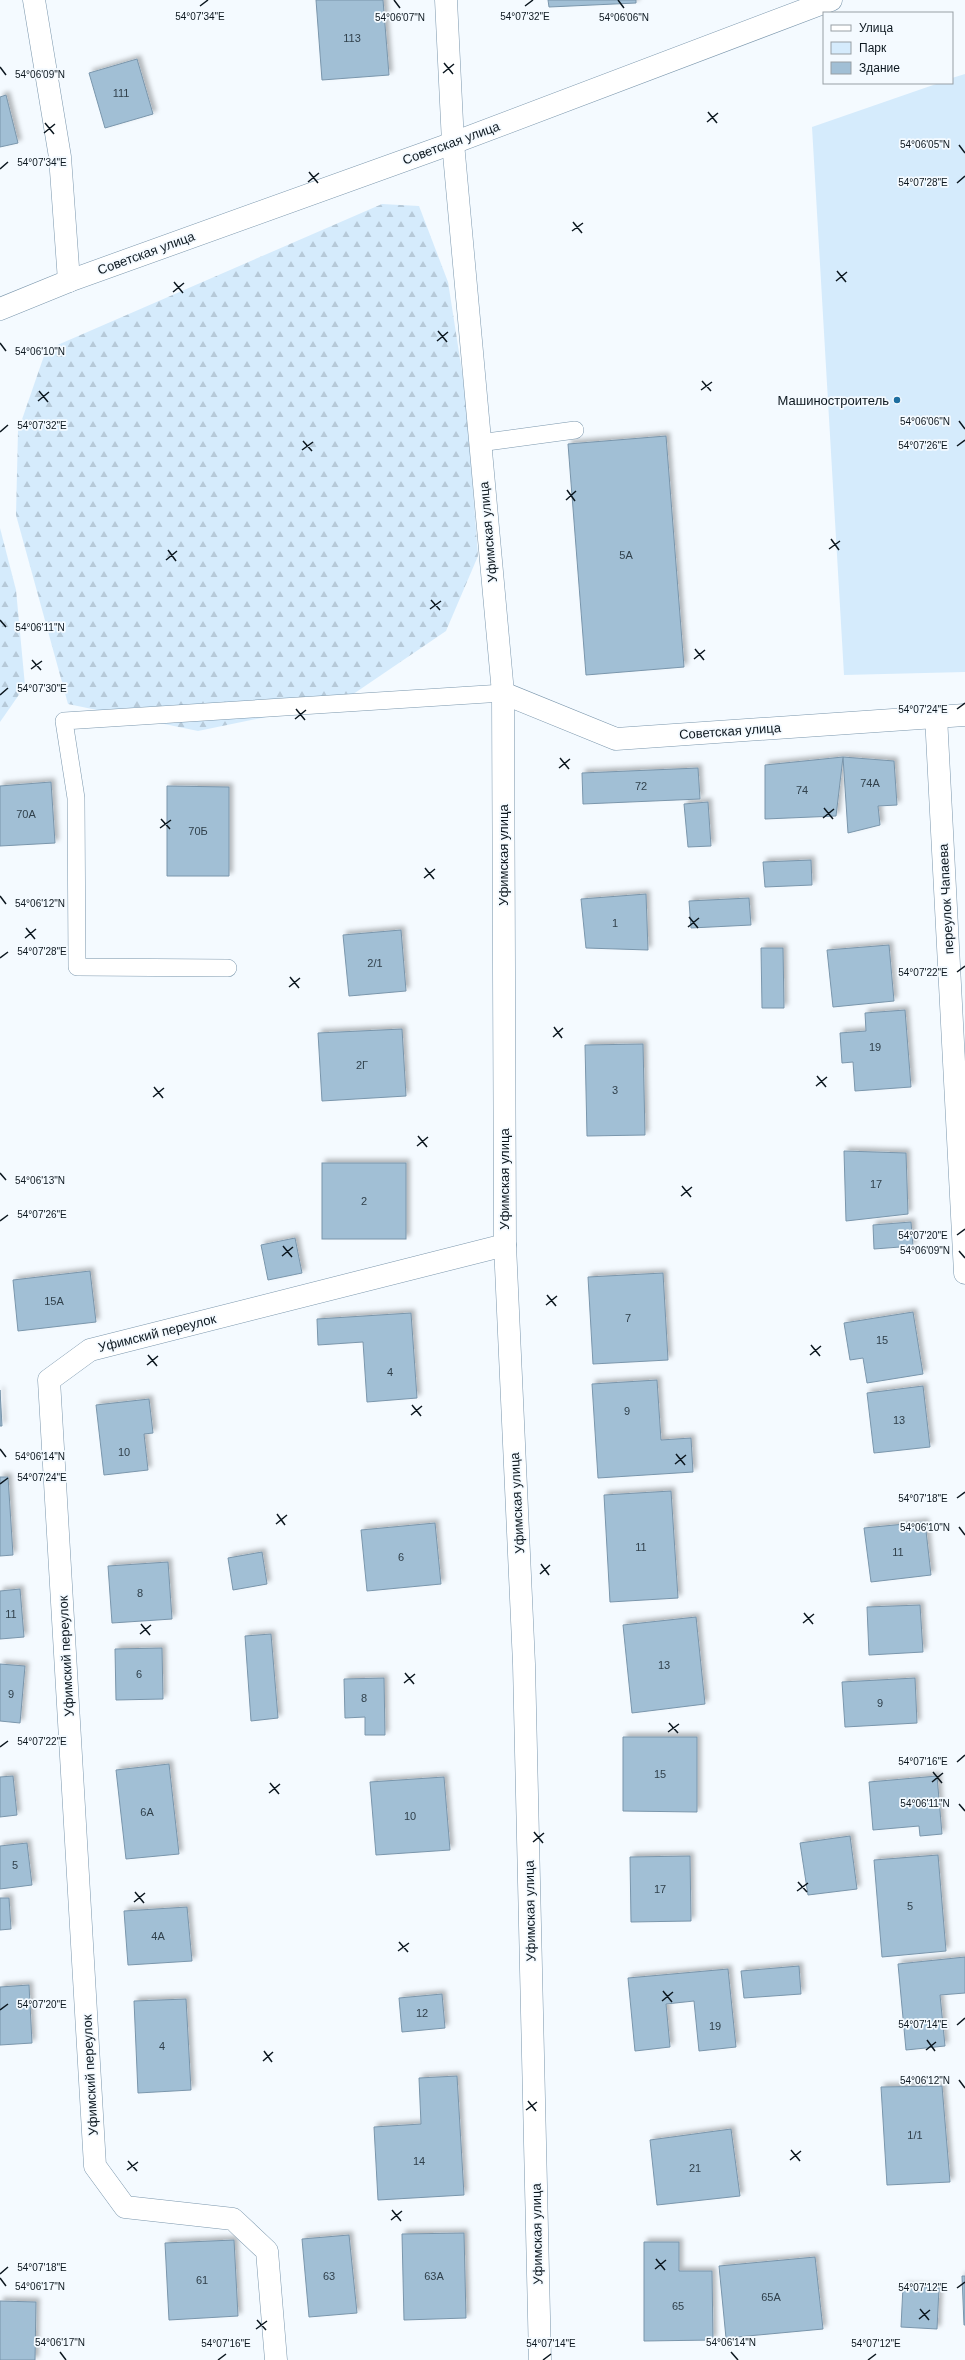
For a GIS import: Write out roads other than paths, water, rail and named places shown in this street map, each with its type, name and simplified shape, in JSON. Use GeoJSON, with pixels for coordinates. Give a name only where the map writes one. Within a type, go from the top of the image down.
{"type":"FeatureCollection","features":[{"type":"Feature","properties":{"kind":"street"},"geometry":{"type":"LineString","coordinates":[[34,0],[60,157],[69,281]]}},
{"type":"Feature","properties":{"kind":"street","name":"Уфимская улица"},"geometry":{"type":"LineString","coordinates":[[446,0],[453,143],[479,443],[503,693],[505,1245],[524,1664],[540,2360]]}},
{"type":"Feature","properties":{"kind":"street","name":"Советская улица"},"geometry":{"type":"LineString","coordinates":[[0,309],[69,281],[453,143],[831,0]]}},
{"type":"Feature","properties":{"kind":"street","name":"Советская улица"},"geometry":{"type":"LineString","coordinates":[[503,693],[616,738],[936,716],[965,716]]}},
{"type":"Feature","properties":{"kind":"street","name":"переулок Чапаева"},"geometry":{"type":"LineString","coordinates":[[936,716],[965,1273]]}},
{"type":"Feature","properties":{"kind":"street","name":"Уфимский переулок"},"geometry":{"type":"LineString","coordinates":[[276,2360],[267,2251],[233,2219],[125,2207],[95,2166],[49,1380],[90,1350],[505,1245]]}},
{"type":"Feature","properties":{"kind":"lane"},"geometry":{"type":"LineString","coordinates":[[479,443],[575,430]]}},
{"type":"Feature","properties":{"kind":"lane"},"geometry":{"type":"LineString","coordinates":[[228,968],[77,967],[76,798],[64,721],[503,693]]}},
{"type":"Feature","properties":{"kind":"place","name":"Машиностроитель"},"geometry":{"type":"Point","coordinates":[897,400]}}]}
